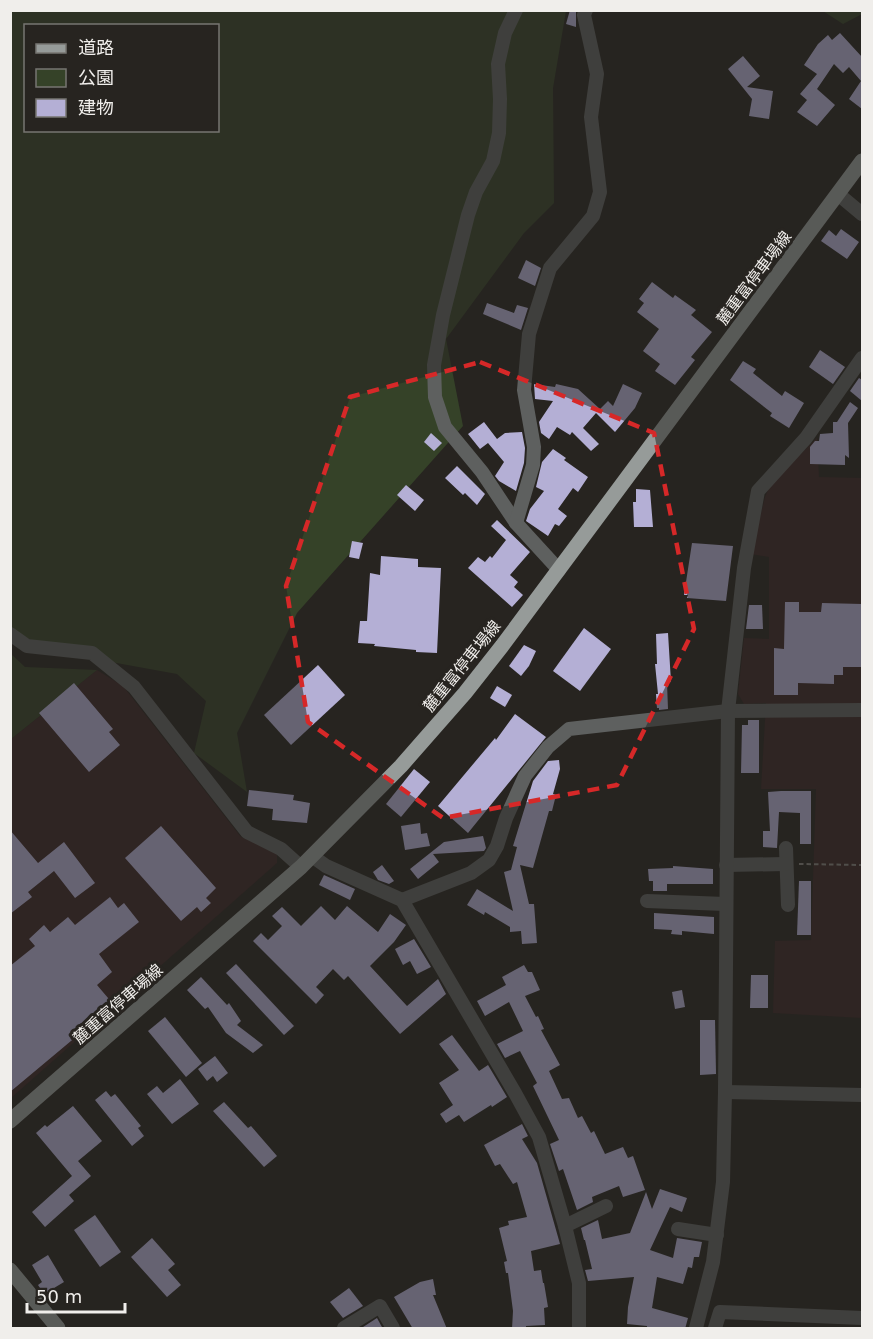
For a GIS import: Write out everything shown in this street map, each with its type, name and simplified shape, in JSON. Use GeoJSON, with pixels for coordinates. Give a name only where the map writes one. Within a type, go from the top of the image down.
{"type":"FeatureCollection","features":[{"type":"Feature","properties":{"kind":"main road","name":"麓重富停車場線"},"geometry":{"type":"LineString","coordinates":[[10,1121],[307,861],[401,766],[465,693],[559,570],[862,161]]}},
{"type":"Feature","properties":{"kind":"main road"},"geometry":{"type":"LineString","coordinates":[[11,1272],[58,1329]]}},
{"type":"Feature","properties":{"kind":"street"},"geometry":{"type":"LineString","coordinates":[[516,10],[505,33],[498,64],[499,133],[493,160],[476,192],[468,215],[443,315],[434,365],[435,396],[445,427],[482,472],[516,523],[559,570]]}},
{"type":"Feature","properties":{"kind":"street"},"geometry":{"type":"LineString","coordinates":[[516,523],[533,465],[534,447],[524,390],[529,334],[550,268],[593,216],[600,192],[591,117],[597,74],[584,15],[586,10]]}},
{"type":"Feature","properties":{"kind":"street"},"geometry":{"type":"LineString","coordinates":[[838,194],[862,214]]}},
{"type":"Feature","properties":{"kind":"street"},"geometry":{"type":"LineString","coordinates":[[696,1329],[713,1262],[723,1182],[728,711],[744,568],[758,491],[806,438],[862,358]]}},
{"type":"Feature","properties":{"kind":"street"},"geometry":{"type":"LineString","coordinates":[[10,634],[27,646],[92,653],[135,687],[247,832],[307,861],[327,866],[402,900],[539,1137],[579,1283],[579,1329]]}},
{"type":"Feature","properties":{"kind":"street"},"geometry":{"type":"LineString","coordinates":[[402,900],[471,873],[489,860],[497,846],[506,818],[525,776],[548,747],[569,729],[728,711],[862,710]]}},
{"type":"Feature","properties":{"kind":"street"},"geometry":{"type":"LineString","coordinates":[[786,848],[788,905]]}},
{"type":"Feature","properties":{"kind":"street"},"geometry":{"type":"LineString","coordinates":[[726,865],[785,864]]}},
{"type":"Feature","properties":{"kind":"street"},"geometry":{"type":"LineString","coordinates":[[647,901],[725,904]]}},
{"type":"Feature","properties":{"kind":"street"},"geometry":{"type":"LineString","coordinates":[[725,1092],[862,1095]]}},
{"type":"Feature","properties":{"kind":"street"},"geometry":{"type":"LineString","coordinates":[[565,1226],[606,1206]]}},
{"type":"Feature","properties":{"kind":"street"},"geometry":{"type":"LineString","coordinates":[[678,1229],[717,1235]]}},
{"type":"Feature","properties":{"kind":"street"},"geometry":{"type":"LineString","coordinates":[[344,1329],[380,1306],[393,1329]]}},
{"type":"Feature","properties":{"kind":"street"},"geometry":{"type":"LineString","coordinates":[[715,1329],[720,1312],[862,1318]]}},
{"type":"Feature","properties":{"kind":"path"},"geometry":{"type":"LineString","coordinates":[[785,864],[862,865]]}},
{"type":"Feature","properties":{"kind":"highlighted area"},"geometry":{"type":"Polygon","coordinates":[[[480,362],[654,433],[694,629],[617,785],[443,818],[308,722],[286,586],[350,397],[480,362]]]}},
{"type":"Feature","properties":{"kind":"shaded area"},"geometry":{"type":"Polygon","coordinates":[[[817,438],[819,477],[862,478],[862,1018],[773,1013],[775,941],[811,940],[816,789],[761,789],[766,703],[744,704],[738,694],[744,638],[769,639],[769,557],[751,554],[765,497],[771,483],[817,438]]]}},
{"type":"Feature","properties":{"kind":"shaded area"},"geometry":{"type":"Polygon","coordinates":[[[97,670],[123,686],[241,837],[277,851],[277,863],[11,1098],[11,739],[97,670]]]}},
{"type":"Feature","properties":{"kind":"green space"},"geometry":{"type":"Polygon","coordinates":[[[10,11],[566,11],[553,88],[554,203],[524,233],[446,339],[463,426],[297,613],[237,733],[247,792],[194,753],[206,701],[177,674],[56,652],[11,630],[10,11]]]}},
{"type":"Feature","properties":{"kind":"green space"},"geometry":{"type":"Polygon","coordinates":[[[823,11],[862,11],[862,14],[843,24],[823,11]]]}},
{"type":"Feature","properties":{"kind":"green space"},"geometry":{"type":"Polygon","coordinates":[[[11,654],[25,667],[97,670],[11,739],[11,654]]]}},
{"type":"Feature","properties":{"kind":"building"},"geometry":{"type":"Polygon","coordinates":[[[570,10],[576,10],[576,27],[566,24],[570,10]]]}},
{"type":"Feature","properties":{"kind":"building"},"geometry":{"type":"Polygon","coordinates":[[[840,33],[862,57],[862,109],[849,99],[861,81],[849,67],[843,73],[834,64],[817,89],[835,105],[817,126],[797,112],[807,100],[800,94],[817,74],[804,65],[818,44],[828,35],[832,40],[840,33]]]}},
{"type":"Feature","properties":{"kind":"building"},"geometry":{"type":"Polygon","coordinates":[[[743,56],[760,76],[747,87],[773,91],[769,119],[749,116],[752,99],[728,69],[743,56]]]}},
{"type":"Feature","properties":{"kind":"building"},"geometry":{"type":"Polygon","coordinates":[[[841,229],[859,242],[847,259],[821,241],[829,230],[836,236],[841,229]]]}},
{"type":"Feature","properties":{"kind":"building"},"geometry":{"type":"Polygon","coordinates":[[[526,260],[541,268],[535,286],[518,278],[526,260]]]}},
{"type":"Feature","properties":{"kind":"building"},"geometry":{"type":"Polygon","coordinates":[[[652,282],[673,298],[675,295],[696,310],[691,315],[712,332],[691,357],[695,360],[675,385],[655,371],[660,364],[643,351],[659,329],[637,312],[644,303],[639,299],[652,282]]]}},
{"type":"Feature","properties":{"kind":"building"},"geometry":{"type":"Polygon","coordinates":[[[487,303],[514,313],[517,305],[528,308],[521,330],[483,314],[487,303]]]}},
{"type":"Feature","properties":{"kind":"building"},"geometry":{"type":"Polygon","coordinates":[[[820,350],[845,367],[833,384],[809,367],[820,350]]]}},
{"type":"Feature","properties":{"kind":"building"},"geometry":{"type":"Polygon","coordinates":[[[743,361],[756,369],[753,373],[782,396],[785,391],[804,403],[789,428],[770,416],[772,413],[730,380],[743,361]]]}},
{"type":"Feature","properties":{"kind":"building"},"geometry":{"type":"Polygon","coordinates":[[[859,378],[862,380],[862,401],[850,391],[859,378]]]}},
{"type":"Feature","properties":{"kind":"building"},"geometry":{"type":"Polygon","coordinates":[[[534,384],[555,387],[556,384],[578,389],[600,409],[608,401],[613,406],[623,384],[642,393],[635,408],[615,432],[596,413],[583,428],[599,444],[591,451],[572,432],[570,435],[557,427],[549,439],[541,433],[539,422],[553,401],[535,399],[534,384]]]}},
{"type":"Feature","properties":{"kind":"building"},"geometry":{"type":"Polygon","coordinates":[[[850,402],[858,408],[848,423],[849,458],[845,455],[845,465],[810,464],[810,447],[815,441],[819,441],[820,434],[833,433],[833,422],[837,422],[850,402]]]}},
{"type":"Feature","properties":{"kind":"building"},"geometry":{"type":"Polygon","coordinates":[[[484,422],[497,439],[505,433],[522,432],[525,448],[524,463],[516,491],[495,476],[504,462],[488,443],[480,449],[468,434],[484,422]]]}},
{"type":"Feature","properties":{"kind":"building"},"geometry":{"type":"Polygon","coordinates":[[[431,433],[442,443],[434,451],[424,442],[431,433]]]}},
{"type":"Feature","properties":{"kind":"building"},"geometry":{"type":"Polygon","coordinates":[[[553,449],[588,477],[578,492],[573,488],[558,509],[567,516],[559,526],[555,524],[548,536],[526,521],[530,509],[544,491],[536,487],[542,462],[553,449]]]}},
{"type":"Feature","properties":{"kind":"building"},"geometry":{"type":"Polygon","coordinates":[[[457,466],[485,494],[477,505],[445,478],[457,466]]]}},
{"type":"Feature","properties":{"kind":"building"},"geometry":{"type":"Polygon","coordinates":[[[406,485],[424,500],[415,511],[397,495],[406,485]]]}},
{"type":"Feature","properties":{"kind":"building"},"geometry":{"type":"Polygon","coordinates":[[[636,489],[650,490],[653,527],[634,527],[633,502],[636,502],[636,489]]]}},
{"type":"Feature","properties":{"kind":"building"},"geometry":{"type":"Polygon","coordinates":[[[497,520],[530,552],[510,575],[518,582],[514,587],[523,595],[512,607],[468,568],[478,557],[485,562],[490,556],[492,558],[506,540],[491,526],[497,520]]]}},
{"type":"Feature","properties":{"kind":"building"},"geometry":{"type":"Polygon","coordinates":[[[352,541],[363,543],[359,559],[349,557],[352,541]]]}},
{"type":"Feature","properties":{"kind":"building"},"geometry":{"type":"Polygon","coordinates":[[[692,543],[733,546],[726,601],[687,598],[688,595],[684,595],[692,543]]]}},
{"type":"Feature","properties":{"kind":"building"},"geometry":{"type":"Polygon","coordinates":[[[381,556],[418,559],[418,567],[441,568],[437,653],[358,643],[360,621],[367,621],[370,573],[380,575],[381,556]]]}},
{"type":"Feature","properties":{"kind":"building"},"geometry":{"type":"Polygon","coordinates":[[[785,602],[799,602],[799,612],[821,612],[822,603],[862,604],[862,667],[843,667],[843,675],[834,675],[834,684],[798,683],[798,695],[774,695],[774,648],[784,649],[785,602]]]}},
{"type":"Feature","properties":{"kind":"building"},"geometry":{"type":"Polygon","coordinates":[[[749,605],[762,605],[763,629],[746,629],[749,605]]]}},
{"type":"Feature","properties":{"kind":"building"},"geometry":{"type":"Polygon","coordinates":[[[584,628],[611,649],[580,691],[553,671],[584,628]]]}},
{"type":"Feature","properties":{"kind":"building"},"geometry":{"type":"Polygon","coordinates":[[[668,633],[671,682],[667,683],[668,709],[659,710],[656,694],[658,694],[655,664],[657,664],[656,634],[668,633]]]}},
{"type":"Feature","properties":{"kind":"building"},"geometry":{"type":"Polygon","coordinates":[[[524,645],[536,651],[521,676],[509,666],[524,645]]]}},
{"type":"Feature","properties":{"kind":"building"},"geometry":{"type":"Polygon","coordinates":[[[318,665],[345,695],[291,745],[264,715],[318,665]]]}},
{"type":"Feature","properties":{"kind":"building"},"geometry":{"type":"Polygon","coordinates":[[[74,683],[113,729],[109,732],[120,745],[89,772],[39,713],[74,683]]]}},
{"type":"Feature","properties":{"kind":"building"},"geometry":{"type":"Polygon","coordinates":[[[497,686],[512,695],[505,707],[490,698],[497,686]]]}},
{"type":"Feature","properties":{"kind":"building"},"geometry":{"type":"Polygon","coordinates":[[[515,714],[546,737],[468,833],[438,806],[495,738],[496,740],[515,714]]]}},
{"type":"Feature","properties":{"kind":"building"},"geometry":{"type":"Polygon","coordinates":[[[748,720],[759,720],[759,773],[741,773],[742,725],[748,725],[748,720]]]}},
{"type":"Feature","properties":{"kind":"building"},"geometry":{"type":"Polygon","coordinates":[[[559,760],[560,769],[553,794],[556,795],[552,811],[549,811],[533,868],[520,865],[529,904],[534,904],[537,943],[522,944],[521,931],[510,932],[510,927],[485,912],[484,915],[467,905],[477,889],[513,911],[504,872],[511,870],[517,847],[513,846],[533,781],[548,761],[559,760]]]}},
{"type":"Feature","properties":{"kind":"building"},"geometry":{"type":"Polygon","coordinates":[[[414,769],[430,782],[401,817],[386,804],[414,769]]]}},
{"type":"Feature","properties":{"kind":"building"},"geometry":{"type":"Polygon","coordinates":[[[249,790],[294,795],[293,800],[310,803],[307,823],[272,820],[273,809],[247,806],[249,790]]]}},
{"type":"Feature","properties":{"kind":"building"},"geometry":{"type":"Polygon","coordinates":[[[811,791],[811,844],[800,844],[800,813],[779,812],[777,848],[763,847],[763,831],[770,831],[768,792],[811,791]]]}},
{"type":"Feature","properties":{"kind":"building"},"geometry":{"type":"Polygon","coordinates":[[[420,823],[421,834],[427,833],[430,846],[405,850],[401,826],[420,823]]]}},
{"type":"Feature","properties":{"kind":"building"},"geometry":{"type":"Polygon","coordinates":[[[161,826],[216,888],[206,898],[211,903],[201,912],[197,907],[181,921],[125,858],[161,826]]]}},
{"type":"Feature","properties":{"kind":"building"},"geometry":{"type":"Polygon","coordinates":[[[10,830],[38,863],[64,842],[95,883],[75,898],[54,871],[28,892],[32,897],[10,914],[10,830]]]}},
{"type":"Feature","properties":{"kind":"building"},"geometry":{"type":"Polygon","coordinates":[[[483,836],[486,848],[484,851],[433,854],[439,862],[418,879],[410,869],[444,842],[483,836]]]}},
{"type":"Feature","properties":{"kind":"building"},"geometry":{"type":"Polygon","coordinates":[[[382,865],[394,881],[389,884],[378,880],[373,872],[382,865]]]}},
{"type":"Feature","properties":{"kind":"building"},"geometry":{"type":"Polygon","coordinates":[[[673,866],[713,869],[713,884],[667,884],[667,891],[653,891],[653,881],[649,881],[648,869],[673,868],[673,866]]]}},
{"type":"Feature","properties":{"kind":"building"},"geometry":{"type":"Polygon","coordinates":[[[324,875],[355,889],[350,900],[319,885],[324,875]]]}},
{"type":"Feature","properties":{"kind":"building"},"geometry":{"type":"Polygon","coordinates":[[[799,881],[811,881],[811,935],[797,935],[799,881]]]}},
{"type":"Feature","properties":{"kind":"building"},"geometry":{"type":"Polygon","coordinates":[[[110,897],[118,908],[124,903],[139,922],[99,954],[112,972],[97,985],[114,1005],[10,1092],[10,966],[35,946],[29,939],[44,925],[50,932],[68,917],[75,925],[110,897]]]}},
{"type":"Feature","properties":{"kind":"building"},"geometry":{"type":"Polygon","coordinates":[[[321,906],[335,920],[347,906],[378,932],[390,914],[406,925],[394,942],[370,966],[407,1006],[438,979],[446,994],[400,1034],[348,976],[344,980],[333,969],[316,987],[324,995],[316,1004],[253,941],[261,933],[268,940],[282,926],[272,916],[282,907],[301,926],[321,906]]]}},
{"type":"Feature","properties":{"kind":"building"},"geometry":{"type":"Polygon","coordinates":[[[654,913],[714,917],[714,934],[682,931],[682,935],[671,934],[672,930],[654,929],[654,913]]]}},
{"type":"Feature","properties":{"kind":"building"},"geometry":{"type":"Polygon","coordinates":[[[414,939],[431,967],[417,974],[410,961],[403,965],[395,949],[414,939]]]}},
{"type":"Feature","properties":{"kind":"building"},"geometry":{"type":"Polygon","coordinates":[[[236,964],[294,1026],[284,1035],[226,973],[236,964]]]}},
{"type":"Feature","properties":{"kind":"building"},"geometry":{"type":"Polygon","coordinates":[[[524,965],[528,972],[532,972],[540,990],[525,996],[536,1017],[538,1016],[544,1029],[541,1030],[560,1065],[549,1071],[562,1099],[569,1098],[578,1118],[582,1116],[591,1133],[594,1131],[605,1154],[623,1147],[628,1158],[633,1156],[645,1190],[623,1197],[619,1186],[592,1197],[593,1202],[577,1210],[563,1169],[559,1171],[550,1144],[559,1140],[533,1086],[537,1083],[520,1051],[505,1058],[497,1044],[523,1031],[509,1002],[485,1016],[477,1001],[506,985],[502,977],[524,965]]]}},
{"type":"Feature","properties":{"kind":"building"},"geometry":{"type":"Polygon","coordinates":[[[751,975],[768,975],[768,1008],[750,1008],[751,975]]]}},
{"type":"Feature","properties":{"kind":"building"},"geometry":{"type":"Polygon","coordinates":[[[201,977],[227,1005],[229,1003],[241,1021],[237,1025],[263,1045],[253,1053],[226,1033],[208,1007],[205,1009],[187,990],[201,977]]]}},
{"type":"Feature","properties":{"kind":"building"},"geometry":{"type":"Polygon","coordinates":[[[682,990],[685,1007],[675,1009],[672,992],[682,990]]]}},
{"type":"Feature","properties":{"kind":"building"},"geometry":{"type":"Polygon","coordinates":[[[165,1017],[202,1063],[186,1077],[148,1031],[165,1017]]]}},
{"type":"Feature","properties":{"kind":"building"},"geometry":{"type":"Polygon","coordinates":[[[700,1020],[715,1020],[716,1074],[700,1075],[700,1020]]]}},
{"type":"Feature","properties":{"kind":"building"},"geometry":{"type":"Polygon","coordinates":[[[452,1035],[479,1071],[488,1065],[507,1097],[464,1122],[459,1115],[446,1123],[440,1114],[453,1105],[439,1083],[459,1070],[439,1044],[452,1035]]]}},
{"type":"Feature","properties":{"kind":"building"},"geometry":{"type":"Polygon","coordinates":[[[215,1056],[228,1073],[217,1082],[213,1076],[207,1081],[198,1069],[215,1056]]]}},
{"type":"Feature","properties":{"kind":"building"},"geometry":{"type":"Polygon","coordinates":[[[180,1079],[199,1104],[172,1124],[147,1094],[157,1086],[163,1093],[180,1079]]]}},
{"type":"Feature","properties":{"kind":"building"},"geometry":{"type":"Polygon","coordinates":[[[106,1091],[111,1097],[115,1094],[141,1126],[138,1128],[144,1136],[132,1146],[95,1100],[106,1091]]]}},
{"type":"Feature","properties":{"kind":"building"},"geometry":{"type":"Polygon","coordinates":[[[224,1102],[248,1128],[251,1126],[277,1156],[264,1167],[213,1111],[224,1102]]]}},
{"type":"Feature","properties":{"kind":"building"},"geometry":{"type":"Polygon","coordinates":[[[73,1106],[102,1141],[78,1161],[91,1176],[69,1195],[74,1201],[45,1227],[32,1212],[72,1176],[36,1133],[73,1106]]]}},
{"type":"Feature","properties":{"kind":"building"},"geometry":{"type":"Polygon","coordinates":[[[522,1124],[528,1136],[522,1139],[537,1163],[560,1244],[531,1251],[534,1271],[541,1270],[544,1283],[548,1307],[544,1308],[545,1325],[512,1329],[513,1311],[508,1273],[506,1273],[504,1262],[507,1261],[499,1228],[509,1225],[508,1221],[527,1217],[517,1182],[513,1184],[500,1164],[495,1166],[484,1145],[522,1124]]]}},
{"type":"Feature","properties":{"kind":"building"},"geometry":{"type":"Polygon","coordinates":[[[660,1189],[687,1198],[682,1212],[670,1207],[650,1250],[673,1258],[677,1238],[702,1242],[699,1257],[694,1257],[692,1268],[688,1267],[683,1284],[657,1277],[652,1308],[688,1318],[685,1329],[647,1329],[647,1326],[627,1324],[634,1277],[588,1281],[585,1270],[592,1269],[581,1228],[598,1220],[602,1239],[630,1233],[646,1192],[652,1209],[660,1189]]]}},
{"type":"Feature","properties":{"kind":"building"},"geometry":{"type":"Polygon","coordinates":[[[95,1215],[121,1252],[100,1267],[74,1230],[95,1215]]]}},
{"type":"Feature","properties":{"kind":"building"},"geometry":{"type":"Polygon","coordinates":[[[152,1238],[175,1264],[168,1270],[181,1285],[167,1297],[131,1257],[152,1238]]]}},
{"type":"Feature","properties":{"kind":"building"},"geometry":{"type":"Polygon","coordinates":[[[48,1255],[64,1282],[44,1294],[38,1285],[42,1282],[32,1265],[48,1255]]]}},
{"type":"Feature","properties":{"kind":"building"},"geometry":{"type":"Polygon","coordinates":[[[433,1279],[436,1295],[433,1295],[447,1329],[413,1329],[394,1297],[420,1282],[433,1279]]]}},
{"type":"Feature","properties":{"kind":"building"},"geometry":{"type":"Polygon","coordinates":[[[349,1288],[363,1306],[343,1318],[330,1302],[349,1288]]]}},
{"type":"Feature","properties":{"kind":"building"},"geometry":{"type":"Polygon","coordinates":[[[377,1318],[383,1329],[360,1329],[377,1318]]]}}]}
